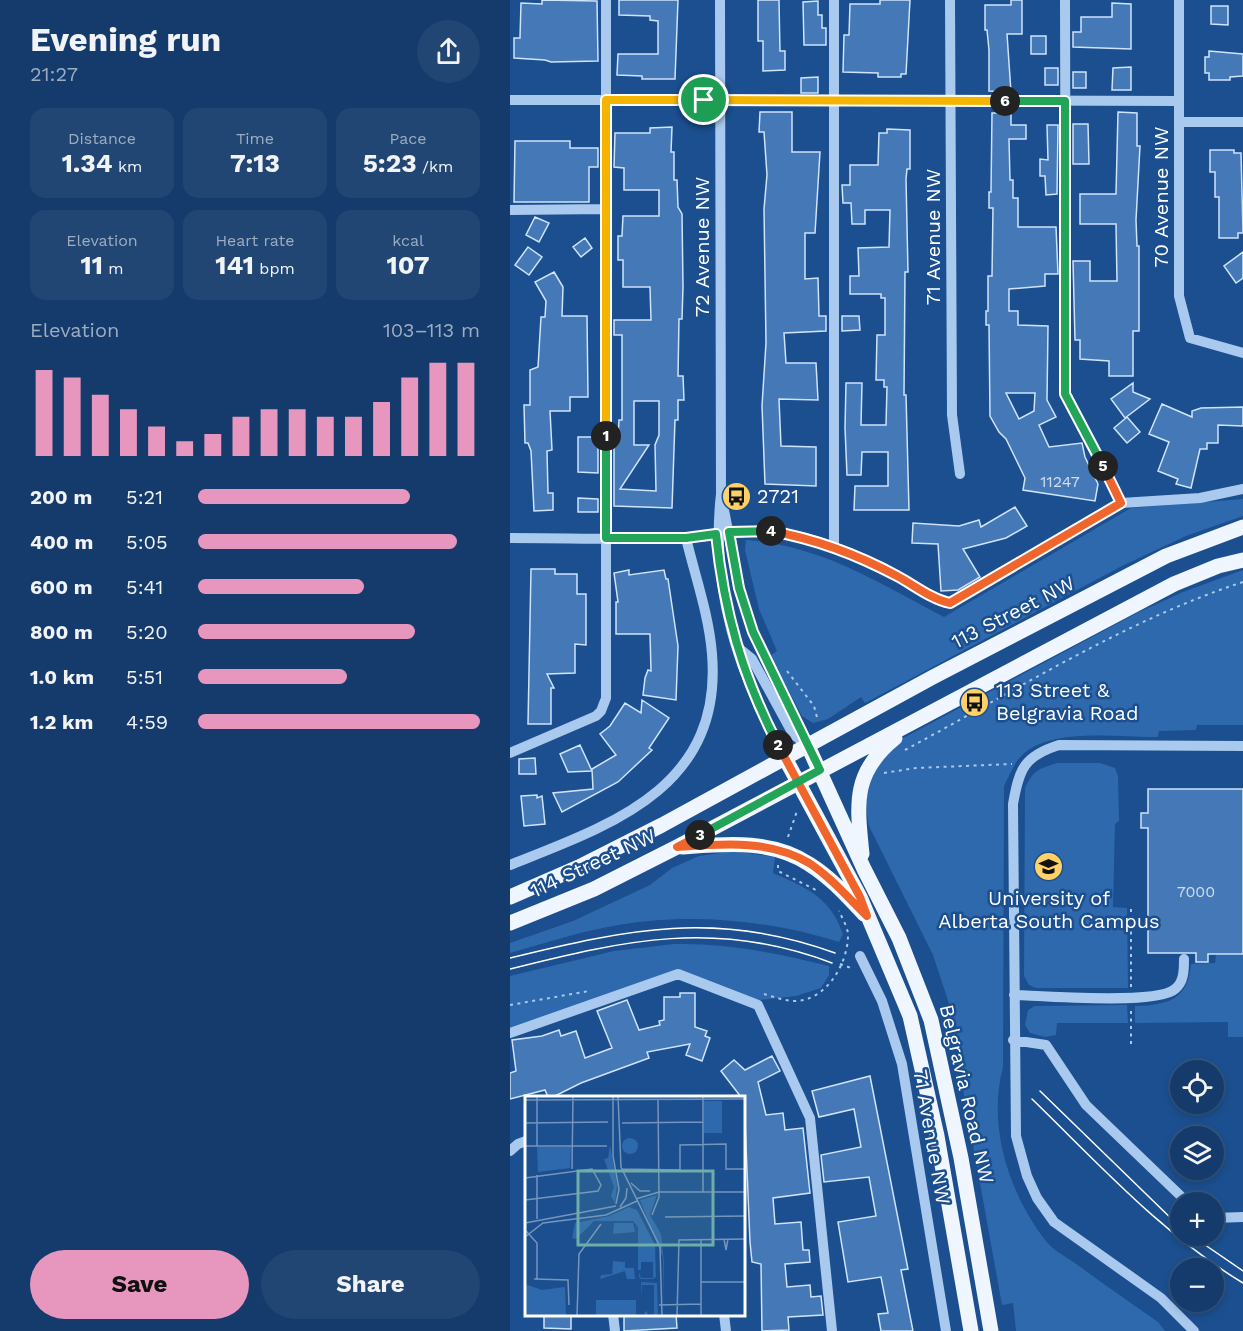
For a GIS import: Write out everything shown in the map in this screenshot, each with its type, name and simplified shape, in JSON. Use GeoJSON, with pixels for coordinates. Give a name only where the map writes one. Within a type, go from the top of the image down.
{"type":"FeatureCollection","features":[{"type":"Feature","properties":{"kind":"main road","name":"113 Street NW"},"geometry":{"type":"LineString","coordinates":[[808,746],[933,677],[1166,556],[1243,528]]}},
{"type":"Feature","properties":{"kind":"main road"},"geometry":{"type":"LineString","coordinates":[[820,770],[1174,584],[1218,566],[1243,560]]}},
{"type":"Feature","properties":{"kind":"main road"},"geometry":{"type":"LineString","coordinates":[[864,869],[857,804],[861,782],[868,766],[881,749],[917,720]]}},
{"type":"Feature","properties":{"kind":"main road","name":"114 Street NW"},"geometry":{"type":"LineString","coordinates":[[510,897],[579,867],[808,746]]}},
{"type":"Feature","properties":{"kind":"main road"},"geometry":{"type":"LineString","coordinates":[[808,746],[838,762]]}},
{"type":"Feature","properties":{"kind":"main road","name":"Belgravia Road NW"},"geometry":{"type":"LineString","coordinates":[[808,746],[864,869],[899,938],[931,1020],[961,1158],[991,1331]]}},
{"type":"Feature","properties":{"kind":"main road","name":"Belgravia Road NW"},"geometry":{"type":"LineString","coordinates":[[785,758],[860,897],[895,977],[918,1045],[958,1243],[971,1331]]}},
{"type":"Feature","properties":{"kind":"main road","name":"114 Street NW"},"geometry":{"type":"LineString","coordinates":[[510,923],[594,889],[820,770]]}},
{"type":"Feature","properties":{"kind":"main road"},"geometry":{"type":"LineString","coordinates":[[677,847],[751,845],[782,852],[809,863],[867,916]]}},
{"type":"Feature","properties":{"kind":"street"},"geometry":{"type":"LineString","coordinates":[[510,753],[596,716],[604,705],[606,0]]}},
{"type":"Feature","properties":{"kind":"street","name":"72 Avenue NW"},"geometry":{"type":"LineString","coordinates":[[720,0],[721,494],[716,534],[723,596],[736,645],[752,690],[785,758]]}},
{"type":"Feature","properties":{"kind":"street"},"geometry":{"type":"LineString","coordinates":[[834,0],[834,548]]}},
{"type":"Feature","properties":{"kind":"street","name":"71 Avenue NW"},"geometry":{"type":"LineString","coordinates":[[950,0],[952,415],[960,474]]}},
{"type":"Feature","properties":{"kind":"street"},"geometry":{"type":"LineString","coordinates":[[1065,0],[1065,394],[1121,503]]}},
{"type":"Feature","properties":{"kind":"street","name":"70 Avenue NW"},"geometry":{"type":"LineString","coordinates":[[1179,0],[1179,296],[1190,338],[1243,353]]}},
{"type":"Feature","properties":{"kind":"street"},"geometry":{"type":"LineString","coordinates":[[510,100],[720,100]]}},
{"type":"Feature","properties":{"kind":"street"},"geometry":{"type":"LineString","coordinates":[[834,100],[1179,101]]}},
{"type":"Feature","properties":{"kind":"street"},"geometry":{"type":"LineString","coordinates":[[1179,122],[1243,122]]}},
{"type":"Feature","properties":{"kind":"street"},"geometry":{"type":"LineString","coordinates":[[510,210],[606,209]]}},
{"type":"Feature","properties":{"kind":"street"},"geometry":{"type":"LineString","coordinates":[[510,538],[686,538],[765,530],[793,535],[834,548],[896,575],[940,601],[950,603],[1121,503],[1200,498],[1243,489]]}},
{"type":"Feature","properties":{"kind":"street","name":"72 Avenue NW"},"geometry":{"type":"LineString","coordinates":[[721,494],[739,588],[753,632],[808,746]]}},
{"type":"Feature","properties":{"kind":"street","name":"114 Street NW"},"geometry":{"type":"LineString","coordinates":[[510,865],[630,813],[658,792],[687,758],[704,721],[713,670],[710,636],[686,538]]}},
{"type":"Feature","properties":{"kind":"street"},"geometry":{"type":"LineString","coordinates":[[736,645],[752,659],[793,734],[808,746]]}},
{"type":"Feature","properties":{"kind":"street"},"geometry":{"type":"LineString","coordinates":[[1194,1331],[1161,1298],[1054,1222],[1037,1198],[1027,1176],[1016,1136],[1013,1040],[1013,804],[1018,776],[1029,760],[1044,750],[1059,745],[1243,746]]}},
{"type":"Feature","properties":{"kind":"street","name":"71 Avenue NW"},"geometry":{"type":"LineString","coordinates":[[860,956],[882,1001],[902,1064],[946,1331]]}},
{"type":"Feature","properties":{"kind":"street"},"geometry":{"type":"LineString","coordinates":[[1014,995],[1153,998],[1175,990],[1184,975],[1184,959]]}},
{"type":"Feature","properties":{"kind":"street"},"geometry":{"type":"LineString","coordinates":[[510,1033],[678,974],[758,1005],[810,1118],[832,1331]]}},
{"type":"Feature","properties":{"kind":"street"},"geometry":{"type":"LineString","coordinates":[[1013,1040],[1046,1046],[1086,1105],[1177,1192]]}},
{"type":"Feature","properties":{"kind":"street"},"geometry":{"type":"LineString","coordinates":[[511,1150],[525,1142]]}},
{"type":"Feature","properties":{"kind":"street"},"geometry":{"type":"LineString","coordinates":[[1224,1218],[1243,1217]]}},
{"type":"Feature","properties":{"kind":"street"},"geometry":{"type":"LineString","coordinates":[[613,1316],[615,1331]]}},
{"type":"Feature","properties":{"kind":"street"},"geometry":{"type":"LineString","coordinates":[[724,1316],[726,1331]]}},
{"type":"Feature","properties":{"kind":"path"},"geometry":{"type":"LineString","coordinates":[[720,100],[834,100]]}},
{"type":"Feature","properties":{"kind":"path"},"geometry":{"type":"LineString","coordinates":[[904,751],[1149,619],[1201,596],[1243,582]]}},
{"type":"Feature","properties":{"kind":"path"},"geometry":{"type":"LineString","coordinates":[[786,670],[814,706],[818,721]]}},
{"type":"Feature","properties":{"kind":"path"},"geometry":{"type":"LineString","coordinates":[[888,765],[881,774],[916,768],[1016,764]]}},
{"type":"Feature","properties":{"kind":"path"},"geometry":{"type":"LineString","coordinates":[[785,843],[799,806]]}},
{"type":"Feature","properties":{"kind":"path"},"geometry":{"type":"LineString","coordinates":[[784,874],[822,893]]}},
{"type":"Feature","properties":{"kind":"path"},"geometry":{"type":"LineString","coordinates":[[834,978],[849,938],[836,907]]}},
{"type":"Feature","properties":{"kind":"path"},"geometry":{"type":"LineString","coordinates":[[1131,907],[1131,989]]}},
{"type":"Feature","properties":{"kind":"path"},"geometry":{"type":"LineString","coordinates":[[1131,1005],[1131,1044]]}},
{"type":"Feature","properties":{"kind":"shaded area"},"geometry":{"type":"Polygon","coordinates":[[[1243,499],[1243,516],[1186,536],[1124,565],[865,703],[861,697],[828,719],[813,723],[802,716],[770,656],[777,651],[759,609],[745,550],[746,540],[774,544],[825,558],[872,579],[944,617],[1131,508],[1243,499]]]}},
{"type":"Feature","properties":{"kind":"shaded area"},"geometry":{"type":"Polygon","coordinates":[[[1243,570],[1243,725],[1197,725],[1196,730],[1159,731],[1158,737],[1083,736],[1045,742],[1029,750],[1017,761],[1004,786],[1003,1067],[998,1112],[1005,1158],[1021,1202],[1049,1245],[1158,1322],[1165,1331],[1016,1331],[1013,1303],[1002,1305],[963,1089],[957,1028],[933,955],[869,826],[868,791],[875,772],[894,743],[1137,613],[1183,592],[1243,570]]]}},
{"type":"Feature","properties":{"kind":"shaded area"},"geometry":{"type":"Polygon","coordinates":[[[1057,763],[1100,763],[1115,768],[1118,776],[1119,821],[1115,824],[1113,907],[1127,908],[1128,988],[1036,988],[1029,985],[1024,976],[1025,788],[1031,777],[1038,771],[1057,763]]]}},
{"type":"Feature","properties":{"kind":"shaded area"},"geometry":{"type":"Polygon","coordinates":[[[734,851],[775,857],[773,873],[807,889],[824,902],[831,911],[843,934],[839,942],[754,923],[695,919],[665,920],[596,929],[510,953],[510,943],[573,921],[650,885],[672,868],[699,856],[734,851]]]}},
{"type":"Feature","properties":{"kind":"shaded area"},"geometry":{"type":"Polygon","coordinates":[[[674,944],[713,945],[771,953],[829,966],[829,975],[821,988],[796,996],[759,1000],[671,972],[510,1029],[510,976],[614,951],[674,944]]]}},
{"type":"Feature","properties":{"kind":"shaded area"},"geometry":{"type":"Polygon","coordinates":[[[1216,955],[1243,955],[1243,1037],[1228,1037],[1228,1022],[1135,1023],[1135,1006],[1157,1004],[1174,998],[1186,986],[1191,964],[1215,963],[1216,955]]]}},
{"type":"Feature","properties":{"kind":"shaded area"},"geometry":{"type":"Polygon","coordinates":[[[1127,1005],[1128,1023],[1057,1023],[1056,1035],[1045,1037],[1030,1033],[1025,1025],[1028,1010],[1035,1006],[1127,1005]]]}},
{"type":"Feature","properties":{"kind":"building"},"geometry":{"type":"Polygon","coordinates":[[[542,0],[597,1],[598,61],[551,62],[514,58],[514,38],[520,38],[521,3],[542,4],[542,0]]]}},
{"type":"Feature","properties":{"kind":"building"},"geometry":{"type":"Polygon","coordinates":[[[619,0],[678,0],[675,79],[642,79],[642,76],[617,75],[618,54],[658,54],[658,21],[650,20],[650,16],[619,15],[619,0]]]}},
{"type":"Feature","properties":{"kind":"building"},"geometry":{"type":"Polygon","coordinates":[[[758,0],[779,0],[780,51],[785,51],[785,70],[763,71],[763,41],[758,41],[758,0]]]}},
{"type":"Feature","properties":{"kind":"building"},"geometry":{"type":"Polygon","coordinates":[[[880,0],[910,0],[906,74],[901,74],[901,77],[878,77],[878,73],[843,72],[844,35],[849,35],[850,4],[880,4],[880,0]]]}},
{"type":"Feature","properties":{"kind":"building"},"geometry":{"type":"Polygon","coordinates":[[[1011,0],[1022,0],[1022,34],[1007,34],[1011,92],[989,91],[989,50],[987,30],[985,30],[985,5],[1011,5],[1011,0]]]}},
{"type":"Feature","properties":{"kind":"building"},"geometry":{"type":"Polygon","coordinates":[[[818,1],[818,15],[822,15],[822,28],[826,28],[826,45],[804,45],[803,2],[818,1]]]}},
{"type":"Feature","properties":{"kind":"building"},"geometry":{"type":"Polygon","coordinates":[[[1112,3],[1131,4],[1131,49],[1073,47],[1073,32],[1081,32],[1081,17],[1112,17],[1112,3]]]}},
{"type":"Feature","properties":{"kind":"building"},"geometry":{"type":"Polygon","coordinates":[[[1211,6],[1228,6],[1228,25],[1211,24],[1211,6]]]}},
{"type":"Feature","properties":{"kind":"building"},"geometry":{"type":"Polygon","coordinates":[[[1031,36],[1046,36],[1046,54],[1031,54],[1031,36]]]}},
{"type":"Feature","properties":{"kind":"building"},"geometry":{"type":"Polygon","coordinates":[[[1209,51],[1243,54],[1243,76],[1230,77],[1230,80],[1209,80],[1209,73],[1205,73],[1205,57],[1209,57],[1209,51]]]}},
{"type":"Feature","properties":{"kind":"building"},"geometry":{"type":"Polygon","coordinates":[[[1131,67],[1131,90],[1112,90],[1113,68],[1131,67]]]}},
{"type":"Feature","properties":{"kind":"building"},"geometry":{"type":"Polygon","coordinates":[[[1045,68],[1058,68],[1058,85],[1045,85],[1045,68]]]}},
{"type":"Feature","properties":{"kind":"building"},"geometry":{"type":"Polygon","coordinates":[[[1073,72],[1086,72],[1086,88],[1073,88],[1073,72]]]}},
{"type":"Feature","properties":{"kind":"building"},"geometry":{"type":"Polygon","coordinates":[[[818,77],[818,93],[801,93],[801,78],[818,77]]]}},
{"type":"Feature","properties":{"kind":"building"},"geometry":{"type":"Polygon","coordinates":[[[760,112],[792,112],[792,152],[820,152],[815,233],[805,233],[805,279],[818,278],[819,316],[826,316],[826,331],[784,333],[786,363],[816,363],[818,400],[779,399],[781,446],[816,447],[816,486],[765,484],[762,406],[766,343],[764,209],[767,175],[764,132],[759,132],[760,112]]]}},
{"type":"Feature","properties":{"kind":"building"},"geometry":{"type":"Polygon","coordinates":[[[1118,112],[1137,113],[1137,146],[1140,146],[1136,220],[1137,246],[1139,246],[1139,331],[1133,331],[1133,376],[1109,376],[1109,361],[1080,359],[1080,340],[1075,340],[1073,261],[1090,261],[1090,281],[1117,281],[1116,224],[1080,224],[1080,194],[1116,194],[1118,112]]]}},
{"type":"Feature","properties":{"kind":"building"},"geometry":{"type":"Polygon","coordinates":[[[992,113],[1011,113],[1011,125],[1026,125],[1026,139],[1009,139],[1010,180],[1013,180],[1013,198],[1018,198],[1018,227],[1056,227],[1058,274],[1045,274],[1045,286],[1009,289],[1009,311],[1018,311],[1018,325],[1048,326],[1047,400],[1056,417],[1039,425],[1049,447],[1082,443],[1085,457],[1098,484],[1095,501],[1023,490],[1025,478],[1006,439],[990,416],[989,325],[986,325],[986,311],[988,311],[988,276],[992,276],[993,208],[989,208],[989,192],[991,192],[992,113]],[[1006,393],[1019,419],[1034,411],[1035,393],[1006,393]]]}},
{"type":"Feature","properties":{"kind":"building"},"geometry":{"type":"Polygon","coordinates":[[[1073,124],[1088,124],[1089,164],[1073,164],[1073,124]]]}},
{"type":"Feature","properties":{"kind":"building"},"geometry":{"type":"Polygon","coordinates":[[[1047,125],[1058,125],[1057,194],[1046,195],[1045,176],[1040,176],[1040,159],[1048,160],[1047,125]]]}},
{"type":"Feature","properties":{"kind":"building"},"geometry":{"type":"Polygon","coordinates":[[[672,127],[671,152],[674,152],[674,180],[677,180],[678,207],[682,214],[683,287],[682,319],[679,319],[678,376],[683,376],[684,400],[678,400],[678,420],[675,420],[672,508],[614,506],[614,436],[618,436],[619,420],[622,420],[622,335],[614,335],[614,320],[651,320],[650,287],[623,287],[623,260],[618,260],[618,236],[622,236],[623,216],[659,216],[659,190],[624,190],[624,168],[614,167],[615,133],[650,133],[650,128],[672,127]],[[634,401],[634,445],[649,445],[620,489],[656,491],[655,445],[659,435],[659,401],[634,401]]]}},
{"type":"Feature","properties":{"kind":"building"},"geometry":{"type":"Polygon","coordinates":[[[887,129],[910,130],[910,169],[907,169],[906,179],[908,272],[905,272],[904,395],[906,395],[909,510],[854,510],[855,486],[888,486],[888,452],[862,452],[861,475],[847,475],[846,383],[862,383],[861,425],[886,425],[887,387],[884,387],[884,380],[876,380],[877,335],[885,335],[885,298],[881,298],[881,294],[850,294],[850,276],[859,276],[858,248],[889,247],[890,210],[865,210],[865,224],[852,224],[851,203],[843,203],[842,185],[850,185],[850,165],[878,165],[879,133],[887,133],[887,129]]]}},
{"type":"Feature","properties":{"kind":"building"},"geometry":{"type":"Polygon","coordinates":[[[515,141],[570,141],[570,148],[598,148],[598,167],[589,167],[589,202],[514,202],[515,141]]]}},
{"type":"Feature","properties":{"kind":"building"},"geometry":{"type":"Polygon","coordinates":[[[1210,150],[1234,150],[1234,153],[1241,153],[1243,233],[1238,233],[1238,238],[1219,238],[1219,197],[1215,197],[1215,172],[1210,172],[1210,150]]]}},
{"type":"Feature","properties":{"kind":"building"},"geometry":{"type":"Polygon","coordinates":[[[535,217],[549,223],[539,242],[526,235],[535,217]]]}},
{"type":"Feature","properties":{"kind":"building"},"geometry":{"type":"Polygon","coordinates":[[[585,238],[592,248],[581,257],[573,247],[585,238]]]}},
{"type":"Feature","properties":{"kind":"building"},"geometry":{"type":"Polygon","coordinates":[[[528,247],[542,257],[529,275],[515,265],[528,247]]]}},
{"type":"Feature","properties":{"kind":"building"},"geometry":{"type":"Polygon","coordinates":[[[1243,252],[1243,278],[1236,283],[1224,266],[1243,252]]]}},
{"type":"Feature","properties":{"kind":"building"},"geometry":{"type":"Polygon","coordinates":[[[554,272],[563,287],[562,316],[587,316],[588,397],[570,397],[570,411],[550,411],[552,450],[547,451],[548,493],[553,493],[553,510],[534,511],[531,451],[528,443],[525,443],[524,405],[530,405],[530,370],[538,367],[541,317],[545,317],[546,301],[535,282],[554,272]]]}},
{"type":"Feature","properties":{"kind":"building"},"geometry":{"type":"Polygon","coordinates":[[[842,316],[859,316],[860,330],[842,331],[842,316]]]}},
{"type":"Feature","properties":{"kind":"building"},"geometry":{"type":"Polygon","coordinates":[[[1133,383],[1133,392],[1150,399],[1125,418],[1111,399],[1133,383]]]}},
{"type":"Feature","properties":{"kind":"building"},"geometry":{"type":"Polygon","coordinates":[[[1162,404],[1192,417],[1192,411],[1201,408],[1243,407],[1243,426],[1218,425],[1218,443],[1207,443],[1207,449],[1200,449],[1191,488],[1176,484],[1178,479],[1158,471],[1169,442],[1149,434],[1162,404]]]}},
{"type":"Feature","properties":{"kind":"building"},"geometry":{"type":"Polygon","coordinates":[[[1127,417],[1140,432],[1127,443],[1114,428],[1127,417]]]}},
{"type":"Feature","properties":{"kind":"building"},"geometry":{"type":"Polygon","coordinates":[[[578,437],[598,437],[598,473],[578,472],[578,437]]]}},
{"type":"Feature","properties":{"kind":"building"},"geometry":{"type":"Polygon","coordinates":[[[578,498],[598,499],[598,512],[578,512],[578,498]]]}},
{"type":"Feature","properties":{"kind":"building"},"geometry":{"type":"Polygon","coordinates":[[[1015,507],[1027,526],[1006,538],[963,549],[980,577],[958,590],[941,591],[938,544],[912,543],[913,523],[959,526],[979,520],[981,527],[1015,507]]]}},
{"type":"Feature","properties":{"kind":"building"},"geometry":{"type":"Polygon","coordinates":[[[531,569],[555,569],[555,574],[577,574],[577,594],[586,594],[586,645],[575,644],[575,673],[547,674],[554,688],[551,688],[551,724],[528,724],[531,569]]]}},
{"type":"Feature","properties":{"kind":"building"},"geometry":{"type":"Polygon","coordinates":[[[629,570],[629,575],[664,570],[666,579],[668,579],[678,646],[676,700],[643,695],[645,678],[648,670],[651,671],[650,634],[616,634],[616,602],[618,602],[614,573],[629,570]]]}},
{"type":"Feature","properties":{"kind":"building"},"geometry":{"type":"Polygon","coordinates":[[[642,700],[669,718],[649,748],[652,750],[618,782],[562,812],[553,793],[593,789],[592,769],[616,755],[600,734],[610,726],[625,703],[641,713],[642,700]]]}},
{"type":"Feature","properties":{"kind":"building"},"geometry":{"type":"Polygon","coordinates":[[[580,745],[592,771],[568,772],[560,754],[580,745]]]}},
{"type":"Feature","properties":{"kind":"building"},"geometry":{"type":"Polygon","coordinates":[[[535,758],[536,774],[519,774],[519,759],[535,758]]]}},
{"type":"Feature","properties":{"kind":"building"},"geometry":{"type":"Polygon","coordinates":[[[1148,789],[1243,789],[1243,954],[1208,954],[1208,962],[1196,962],[1196,953],[1148,953],[1148,828],[1141,828],[1141,813],[1148,813],[1148,789]]]}},
{"type":"Feature","properties":{"kind":"building"},"geometry":{"type":"Polygon","coordinates":[[[537,795],[537,798],[542,796],[545,824],[524,826],[521,796],[537,795]]]}},
{"type":"Feature","properties":{"kind":"building"},"geometry":{"type":"Polygon","coordinates":[[[680,993],[695,993],[695,1027],[707,1031],[705,1036],[710,1038],[702,1061],[686,1055],[690,1044],[647,1052],[649,1058],[581,1083],[555,1096],[548,1096],[545,1090],[510,1099],[510,1073],[516,1071],[512,1040],[542,1036],[559,1030],[561,1036],[576,1031],[585,1058],[612,1048],[597,1011],[627,1000],[639,1030],[660,1025],[659,1021],[664,1020],[664,997],[680,997],[680,993]]]}},
{"type":"Feature","properties":{"kind":"building"},"geometry":{"type":"Polygon","coordinates":[[[772,1056],[780,1071],[758,1082],[766,1115],[783,1113],[785,1130],[803,1128],[810,1193],[773,1198],[775,1224],[801,1222],[803,1250],[809,1250],[810,1262],[785,1264],[787,1287],[810,1285],[811,1297],[821,1296],[823,1315],[788,1317],[789,1330],[762,1331],[761,1264],[752,1262],[750,1242],[746,1096],[740,1096],[721,1071],[734,1060],[745,1070],[772,1056]]]}},
{"type":"Feature","properties":{"kind":"building"},"geometry":{"type":"Polygon","coordinates":[[[870,1076],[908,1269],[901,1270],[913,1331],[881,1331],[878,1314],[888,1313],[881,1277],[848,1282],[838,1222],[876,1216],[869,1177],[824,1182],[821,1155],[861,1147],[854,1109],[819,1117],[812,1091],[870,1076]]]}},
{"type":"Feature","properties":{"kind":"building"},"geometry":{"type":"Polygon","coordinates":[[[544,1316],[571,1316],[571,1329],[544,1328],[544,1316]]]}},
{"type":"Feature","properties":{"kind":"building"},"geometry":{"type":"Polygon","coordinates":[[[624,1316],[676,1316],[677,1328],[624,1331],[624,1316]]]}},
{"type":"Feature","properties":{"kind":"tram line"},"geometry":{"type":"LineString","coordinates":[[510,958],[594,939],[672,928],[711,928],[751,932],[792,940],[835,953]]}},
{"type":"Feature","properties":{"kind":"tram line"},"geometry":{"type":"LineString","coordinates":[[510,969],[632,943],[710,938],[749,941],[790,949],[832,963]]}},
{"type":"Feature","properties":{"kind":"tram line"},"geometry":{"type":"LineString","coordinates":[[1040,1091],[1170,1217]]}},
{"type":"Feature","properties":{"kind":"tram line"},"geometry":{"type":"LineString","coordinates":[[1032,1099],[1158,1220],[1213,1264],[1243,1283]]}},
{"type":"Feature","properties":{"kind":"tram line"},"geometry":{"type":"LineString","coordinates":[[1207,1246],[1243,1271]]}},
{"type":"Feature","properties":{"kind":"place","name":"2721"},"geometry":{"type":"Point","coordinates":[736,496]}},
{"type":"Feature","properties":{"kind":"place","name":"113 Street & Belgravia Road"},"geometry":{"type":"Point","coordinates":[975,702]}},
{"type":"Feature","properties":{"kind":"place","name":"University of Alberta South Campus"},"geometry":{"type":"Point","coordinates":[1049,867]}},
{"type":"Feature","properties":{"kind":"route"},"geometry":{"type":"LineString","coordinates":[[704,100],[606,100],[606,538],[686,538],[716,534],[723,596],[736,645],[752,690],[777,743],[798,782],[807,799],[860,897],[867,916],[809,863],[782,852],[766,847],[734,844],[677,847],[798,782],[820,770],[753,632],[739,588],[729,532],[765,530],[793,535],[834,548],[896,575],[940,601],[950,603],[1121,503],[1065,394],[1065,101],[704,100]]}}]}
